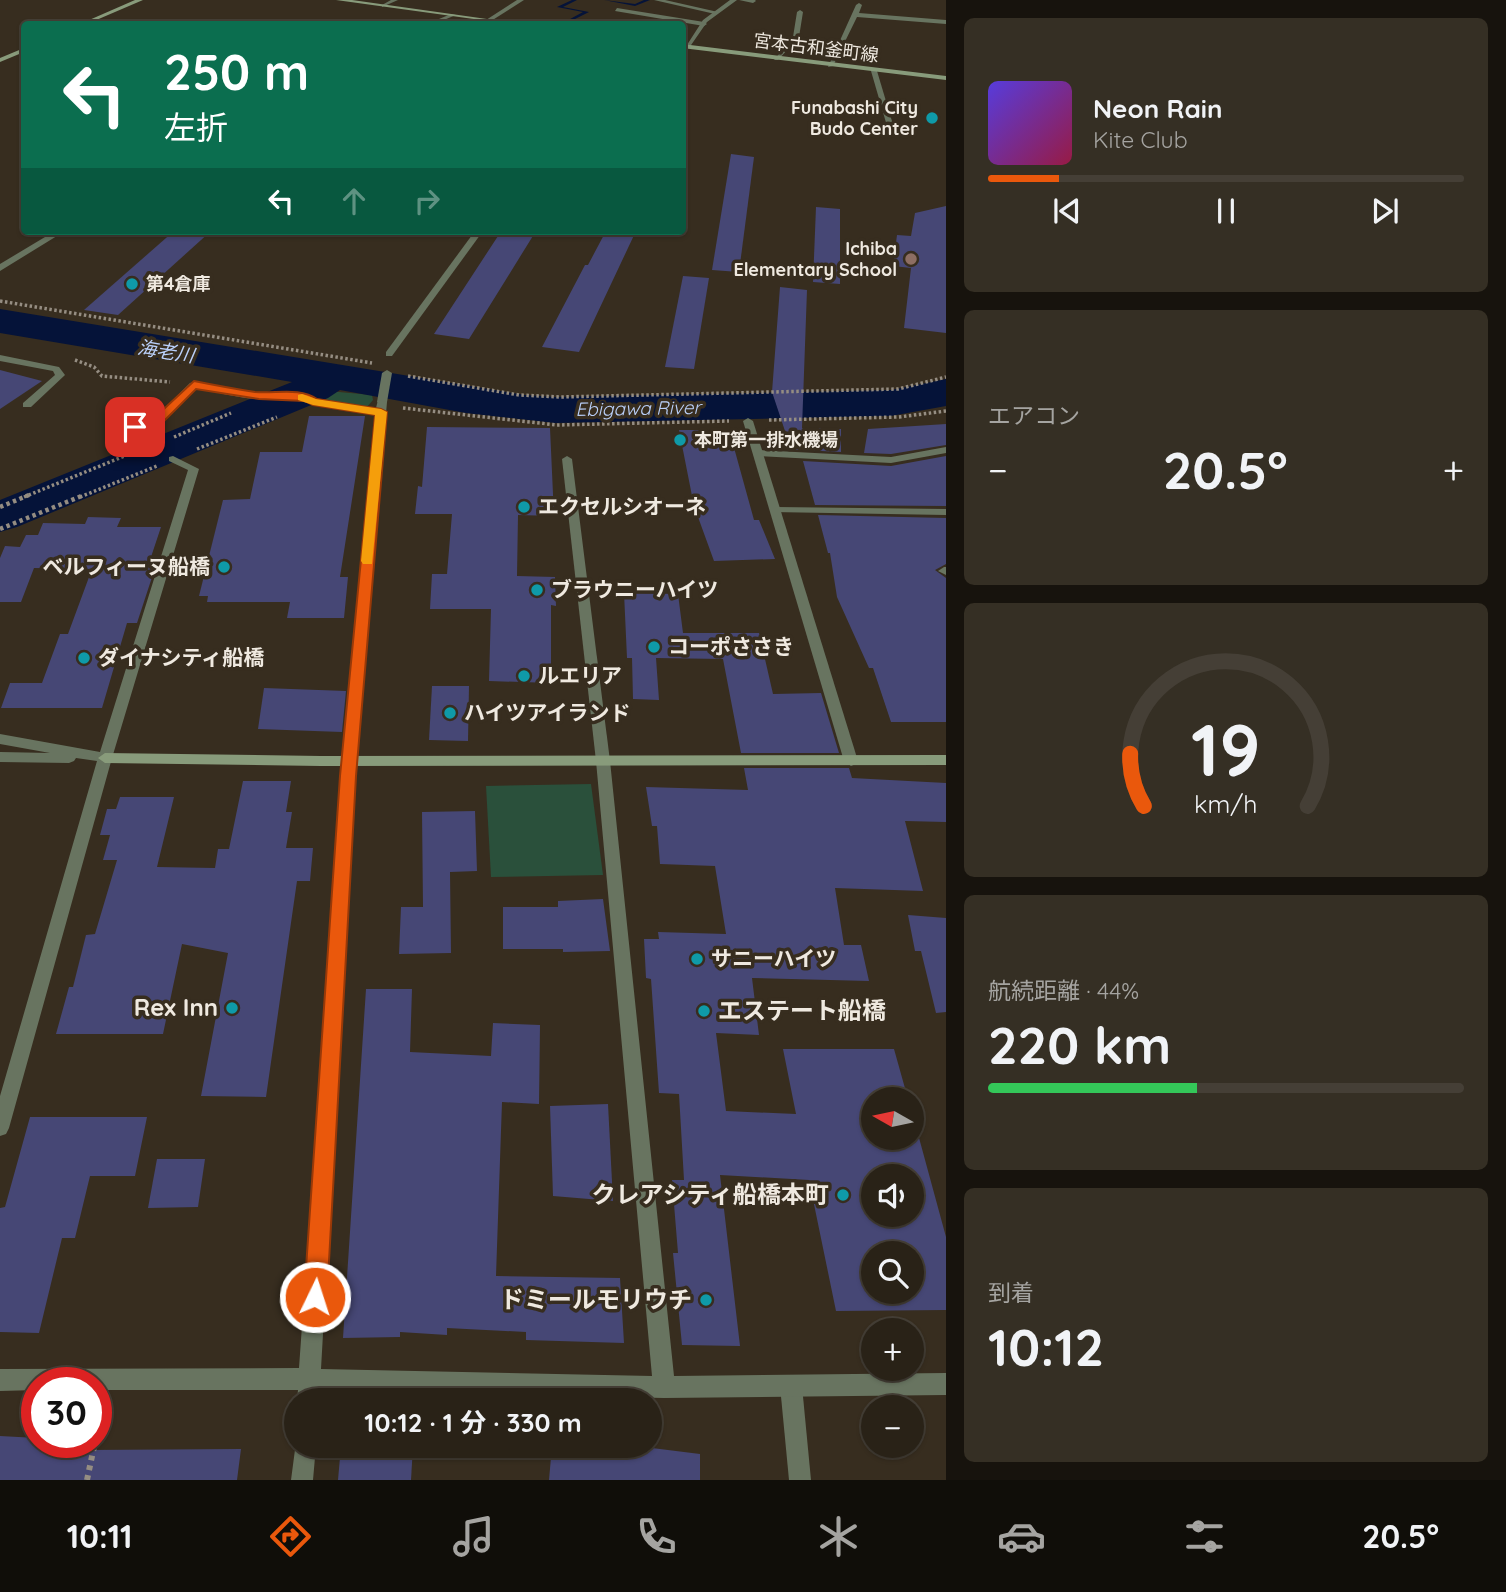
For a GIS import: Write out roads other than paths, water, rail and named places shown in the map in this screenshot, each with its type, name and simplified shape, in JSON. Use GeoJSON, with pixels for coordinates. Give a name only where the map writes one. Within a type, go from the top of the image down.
{"type":"FeatureCollection","features":[{"type":"Feature","properties":{"kind":"street"},"geometry":{"type":"LineString","coordinates":[[90,21],[140,0]]}},
{"type":"Feature","properties":{"kind":"street"},"geometry":{"type":"LineString","coordinates":[[339,0],[497,21]]}},
{"type":"Feature","properties":{"kind":"street"},"geometry":{"type":"LineString","coordinates":[[384,6],[395,0]]}},
{"type":"Feature","properties":{"kind":"street"},"geometry":{"type":"LineString","coordinates":[[489,20],[521,0]]}},
{"type":"Feature","properties":{"kind":"street"},"geometry":{"type":"LineString","coordinates":[[657,0],[715,12]]}},
{"type":"Feature","properties":{"kind":"street"},"geometry":{"type":"LineString","coordinates":[[686,46],[715,12],[734,0]]}},
{"type":"Feature","properties":{"kind":"street"},"geometry":{"type":"LineString","coordinates":[[742,0],[753,1]]}},
{"type":"Feature","properties":{"kind":"street"},"geometry":{"type":"LineString","coordinates":[[831,66],[859,5]]}},
{"type":"Feature","properties":{"kind":"street"},"geometry":{"type":"LineString","coordinates":[[617,10],[685,21]]}},
{"type":"Feature","properties":{"kind":"street"},"geometry":{"type":"LineString","coordinates":[[776,59],[796,37],[800,12]]}},
{"type":"Feature","properties":{"kind":"street"},"geometry":{"type":"LineString","coordinates":[[438,21],[453,15]]}},
{"type":"Feature","properties":{"kind":"street"},"geometry":{"type":"LineString","coordinates":[[453,15],[453,21]]}},
{"type":"Feature","properties":{"kind":"street"},"geometry":{"type":"LineString","coordinates":[[856,15],[946,22]]}},
{"type":"Feature","properties":{"kind":"street"},"geometry":{"type":"LineString","coordinates":[[686,21],[704,24]]}},
{"type":"Feature","properties":{"kind":"street","name":"宮本古和釜町線"},"geometry":{"type":"LineString","coordinates":[[686,47],[946,78]]}},
{"type":"Feature","properties":{"kind":"street"},"geometry":{"type":"LineString","coordinates":[[0,60],[21,51]]}},
{"type":"Feature","properties":{"kind":"street"},"geometry":{"type":"LineString","coordinates":[[874,71],[891,127]]}},
{"type":"Feature","properties":{"kind":"street"},"geometry":{"type":"LineString","coordinates":[[0,268],[54,235]]}},
{"type":"Feature","properties":{"kind":"street"},"geometry":{"type":"LineString","coordinates":[[389,354],[476,235]]}},
{"type":"Feature","properties":{"kind":"street"},"geometry":{"type":"LineString","coordinates":[[0,358],[56,369],[60,375],[27,405]]}},
{"type":"Feature","properties":{"kind":"street"},"geometry":{"type":"LineString","coordinates":[[309,1388],[349,761],[387,373]]}},
{"type":"Feature","properties":{"kind":"street"},"geometry":{"type":"LineString","coordinates":[[112,434],[158,421],[194,385],[259,396],[279,395],[309,398],[313,402],[382,407]]}},
{"type":"Feature","properties":{"kind":"street"},"geometry":{"type":"LineString","coordinates":[[748,421],[851,761]]}},
{"type":"Feature","properties":{"kind":"street"},"geometry":{"type":"LineString","coordinates":[[758,453],[891,460],[946,450]]}},
{"type":"Feature","properties":{"kind":"street"},"geometry":{"type":"LineString","coordinates":[[0,1128],[105,758],[194,468],[173,459]]}},
{"type":"Feature","properties":{"kind":"street"},"geometry":{"type":"LineString","coordinates":[[567,459],[603,761],[664,1387]]}},
{"type":"Feature","properties":{"kind":"street"},"geometry":{"type":"LineString","coordinates":[[776,510],[946,512]]}},
{"type":"Feature","properties":{"kind":"street"},"geometry":{"type":"LineString","coordinates":[[0,739],[105,758]]}},
{"type":"Feature","properties":{"kind":"street"},"geometry":{"type":"LineString","coordinates":[[0,757],[349,761],[946,761]]}},
{"type":"Feature","properties":{"kind":"street"},"geometry":{"type":"LineString","coordinates":[[0,1380],[284,1389]]}},
{"type":"Feature","properties":{"kind":"street"},"geometry":{"type":"LineString","coordinates":[[546,1388],[946,1384]]}},
{"type":"Feature","properties":{"kind":"street"},"geometry":{"type":"LineString","coordinates":[[791,1386],[800,1480]]}},
{"type":"Feature","properties":{"kind":"street"},"geometry":{"type":"LineString","coordinates":[[302,1480],[304,1458]]}},
{"type":"Feature","properties":{"kind":"waterway"},"geometry":{"type":"LineString","coordinates":[[569,21],[587,12],[559,7],[575,0]]}},
{"type":"Feature","properties":{"kind":"waterway"},"geometry":{"type":"LineString","coordinates":[[606,0],[635,5],[648,0]]}},
{"type":"Feature","properties":{"kind":"waterway","name":"海老川"},"geometry":{"type":"LineString","coordinates":[[0,321],[331,376]]}},
{"type":"Feature","properties":{"kind":"waterway"},"geometry":{"type":"LineString","coordinates":[[0,517],[313,389],[331,376]]}},
{"type":"Feature","properties":{"kind":"waterway","name":"Ebigawa River"},"geometry":{"type":"LineString","coordinates":[[331,376],[466,400],[555,410],[891,403],[946,392]]}},
{"type":"Feature","properties":{"kind":"place","name":"Funabashi City Budo Center"},"geometry":{"type":"Point","coordinates":[932,118]}},
{"type":"Feature","properties":{"kind":"place","name":"Ichiba Elementary School"},"geometry":{"type":"Point","coordinates":[911,259]}},
{"type":"Feature","properties":{"kind":"place","name":"第4倉庫"},"geometry":{"type":"Point","coordinates":[132,284]}},
{"type":"Feature","properties":{"kind":"place","name":"本町第一排水機場"},"geometry":{"type":"Point","coordinates":[680,440]}},
{"type":"Feature","properties":{"kind":"place","name":"エクセルシオーネ"},"geometry":{"type":"Point","coordinates":[524,507]}},
{"type":"Feature","properties":{"kind":"place","name":"ベルフィーヌ船橋"},"geometry":{"type":"Point","coordinates":[224,567]}},
{"type":"Feature","properties":{"kind":"place","name":"ブラウニーハイツ"},"geometry":{"type":"Point","coordinates":[537,590]}},
{"type":"Feature","properties":{"kind":"place","name":"コーポささき"},"geometry":{"type":"Point","coordinates":[654,647]}},
{"type":"Feature","properties":{"kind":"place","name":"ダイナシティ船橋"},"geometry":{"type":"Point","coordinates":[84,658]}},
{"type":"Feature","properties":{"kind":"place","name":"ルエリア"},"geometry":{"type":"Point","coordinates":[524,676]}},
{"type":"Feature","properties":{"kind":"place","name":"ハイツアイランド"},"geometry":{"type":"Point","coordinates":[450,713]}},
{"type":"Feature","properties":{"kind":"place","name":"サニーハイツ"},"geometry":{"type":"Point","coordinates":[697,959]}},
{"type":"Feature","properties":{"kind":"place","name":"Rex Inn"},"geometry":{"type":"Point","coordinates":[232,1008]}},
{"type":"Feature","properties":{"kind":"place","name":"エステート船橋"},"geometry":{"type":"Point","coordinates":[704,1011]}},
{"type":"Feature","properties":{"kind":"place","name":"クレアシティ船橋本町"},"geometry":{"type":"Point","coordinates":[843,1195]}},
{"type":"Feature","properties":{"kind":"place","name":"ドミールモリウチ"},"geometry":{"type":"Point","coordinates":[706,1300]}}]}
